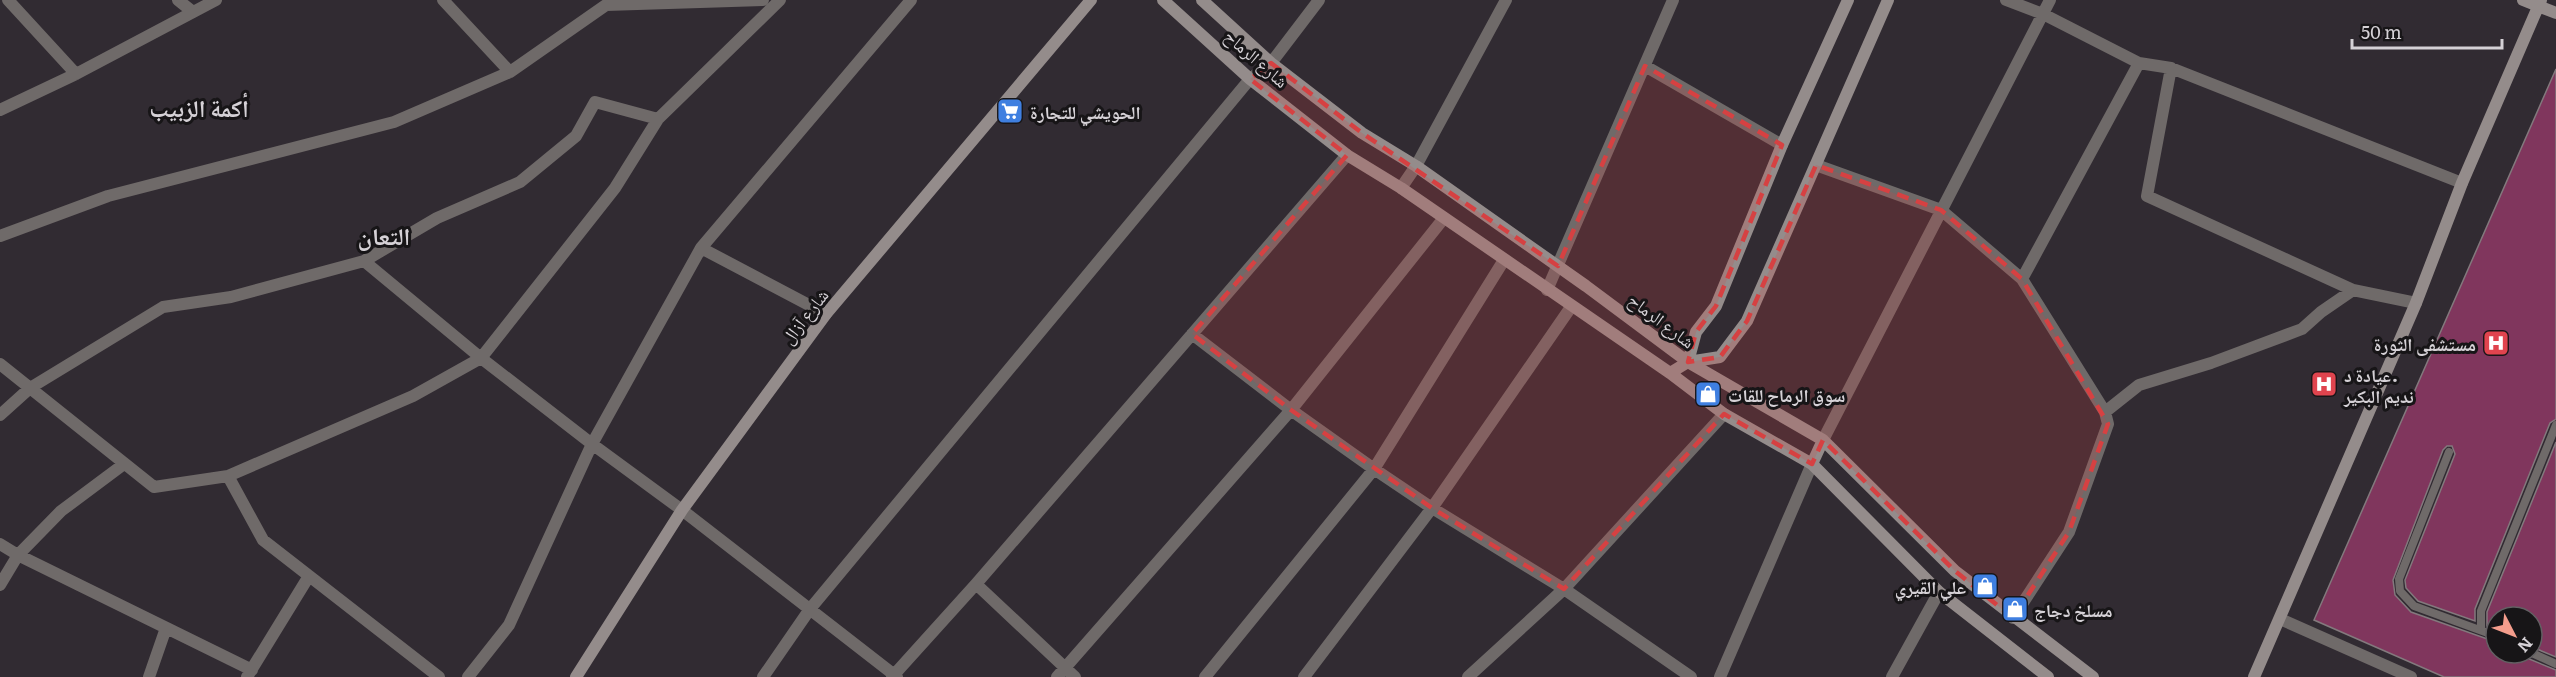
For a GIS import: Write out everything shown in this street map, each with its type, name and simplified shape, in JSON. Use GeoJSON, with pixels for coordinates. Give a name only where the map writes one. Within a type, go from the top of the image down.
{"type":"FeatureCollection","features":[{"type":"Feature","properties":{"kind":"street"},"geometry":{"type":"LineString","coordinates":[[8,0],[76,74]]}},
{"type":"Feature","properties":{"kind":"street"},"geometry":{"type":"LineString","coordinates":[[178,0],[193,12]]}},
{"type":"Feature","properties":{"kind":"street"},"geometry":{"type":"LineString","coordinates":[[0,110],[76,74],[216,0]]}},
{"type":"Feature","properties":{"kind":"street"},"geometry":{"type":"LineString","coordinates":[[443,0],[510,72]]}},
{"type":"Feature","properties":{"kind":"street"},"geometry":{"type":"LineString","coordinates":[[0,236],[108,196],[394,122],[510,72],[604,2],[763,0]]}},
{"type":"Feature","properties":{"kind":"street"},"geometry":{"type":"LineString","coordinates":[[0,364],[154,487],[228,476],[413,396],[481,358],[615,188],[658,119],[780,0]]}},
{"type":"Feature","properties":{"kind":"street"},"geometry":{"type":"LineString","coordinates":[[468,677],[509,624],[592,444],[701,248],[911,0]]}},
{"type":"Feature","properties":{"kind":"street","name":"شارع آزال"},"geometry":{"type":"LineString","coordinates":[[581,675],[682,510],[826,314],[1091,0]]}},
{"type":"Feature","properties":{"kind":"street","name":"شارع الرماح"},"geometry":{"type":"LineString","coordinates":[[1163,0],[1251,79],[1347,155],[1401,188],[1670,373],[1724,414],[1812,464],[1939,592],[2048,677]]}},
{"type":"Feature","properties":{"kind":"street","name":"شارع الرماح"},"geometry":{"type":"LineString","coordinates":[[1202,0],[1271,63],[1362,133],[1416,166],[1558,266],[1688,362],[1823,440],[1955,571],[2013,618],[2093,677]]}},
{"type":"Feature","properties":{"kind":"street"},"geometry":{"type":"LineString","coordinates":[[763,677],[810,609],[1251,79],[1271,63],[1319,0]]}},
{"type":"Feature","properties":{"kind":"street"},"geometry":{"type":"LineString","coordinates":[[1401,188],[1416,166],[1506,0]]}},
{"type":"Feature","properties":{"kind":"street"},"geometry":{"type":"LineString","coordinates":[[1547,290],[1672,3],[1658,0]]}},
{"type":"Feature","properties":{"kind":"street"},"geometry":{"type":"LineString","coordinates":[[1688,362],[1696,332],[1716,306],[1782,145],[1848,0]]}},
{"type":"Feature","properties":{"kind":"street"},"geometry":{"type":"LineString","coordinates":[[1670,373],[1688,362],[1720,357],[1747,321],[1888,0]]}},
{"type":"Feature","properties":{"kind":"street"},"geometry":{"type":"LineString","coordinates":[[2006,0],[2043,14],[2139,63],[2171,68],[2462,183]]}},
{"type":"Feature","properties":{"kind":"street"},"geometry":{"type":"LineString","coordinates":[[1720,677],[1823,440],[2050,0]]}},
{"type":"Feature","properties":{"kind":"street"},"geometry":{"type":"LineString","coordinates":[[2523,0],[2540,3],[2556,13]]}},
{"type":"Feature","properties":{"kind":"street"},"geometry":{"type":"LineString","coordinates":[[2254,677],[2416,303],[2462,183],[2540,3]]}},
{"type":"Feature","properties":{"kind":"street"},"geometry":{"type":"LineString","coordinates":[[2022,279],[2139,63]]}},
{"type":"Feature","properties":{"kind":"street"},"geometry":{"type":"LineString","coordinates":[[1645,66],[1782,145]]}},
{"type":"Feature","properties":{"kind":"street"},"geometry":{"type":"LineString","coordinates":[[2171,68],[2146,196],[2353,290],[2416,303]]}},
{"type":"Feature","properties":{"kind":"street"},"geometry":{"type":"LineString","coordinates":[[0,415],[30,388],[163,307],[231,297],[364,261],[437,218],[520,182],[576,136],[595,102],[658,119]]}},
{"type":"Feature","properties":{"kind":"street"},"geometry":{"type":"LineString","coordinates":[[364,261],[481,358],[682,510],[895,676],[1347,155]]}},
{"type":"Feature","properties":{"kind":"street"},"geometry":{"type":"LineString","coordinates":[[1816,165],[1941,210],[2022,279],[2106,412],[2108,424],[2069,532],[2013,618]]}},
{"type":"Feature","properties":{"kind":"street"},"geometry":{"type":"LineString","coordinates":[[1057,677],[1291,410],[1444,218]]}},
{"type":"Feature","properties":{"kind":"street"},"geometry":{"type":"LineString","coordinates":[[701,248],[826,314]]}},
{"type":"Feature","properties":{"kind":"street"},"geometry":{"type":"LineString","coordinates":[[1205,677],[1374,469],[1504,260]]}},
{"type":"Feature","properties":{"kind":"street"},"geometry":{"type":"LineString","coordinates":[[2106,412],[2139,385],[2211,363],[2302,329],[2321,312],[2353,290]]}},
{"type":"Feature","properties":{"kind":"street"},"geometry":{"type":"LineString","coordinates":[[1304,677],[1432,508],[1571,307]]}},
{"type":"Feature","properties":{"kind":"street"},"geometry":{"type":"LineString","coordinates":[[1192,334],[1291,410],[1374,469],[1432,508],[1564,589],[1691,677]]}},
{"type":"Feature","properties":{"kind":"street"},"geometry":{"type":"LineString","coordinates":[[1468,677],[1564,589],[1724,414]]}},
{"type":"Feature","properties":{"kind":"street"},"geometry":{"type":"LineString","coordinates":[[0,585],[18,555],[61,511],[124,464]]}},
{"type":"Feature","properties":{"kind":"street"},"geometry":{"type":"LineString","coordinates":[[228,476],[263,540],[439,677]]}},
{"type":"Feature","properties":{"kind":"street"},"geometry":{"type":"LineString","coordinates":[[0,544],[166,628],[250,674],[309,576]]}},
{"type":"Feature","properties":{"kind":"street"},"geometry":{"type":"LineString","coordinates":[[976,584],[1075,677]]}},
{"type":"Feature","properties":{"kind":"street"},"geometry":{"type":"LineString","coordinates":[[1892,677],[1939,592]]}},
{"type":"Feature","properties":{"kind":"street"},"geometry":{"type":"LineString","coordinates":[[2280,619],[2411,677]]}},
{"type":"Feature","properties":{"kind":"street"},"geometry":{"type":"LineString","coordinates":[[148,677],[166,628]]}},
{"type":"Feature","properties":{"kind":"lane"},"geometry":{"type":"LineString","coordinates":[[2481,630],[2481,611],[2556,425]]}},
{"type":"Feature","properties":{"kind":"lane"},"geometry":{"type":"LineString","coordinates":[[2449,452],[2398,579],[2400,591],[2414,606],[2484,631]]}},
{"type":"Feature","properties":{"kind":"highlighted area"},"geometry":{"type":"Polygon","coordinates":[[[1271,63],[1362,133],[1558,266],[1645,66],[1782,145],[1716,306],[1696,332],[1688,362],[1720,357],[1747,321],[1816,165],[1941,210],[2022,279],[2108,424],[2069,532],[2013,618],[1955,571],[1823,440],[1812,464],[1724,414],[1564,589],[1432,508],[1291,410],[1192,334],[1347,155],[1250,79],[1271,63]]]}},
{"type":"Feature","properties":{"kind":"building","name":"مستشفى الثورة"},"geometry":{"type":"Polygon","coordinates":[[[2556,69],[2556,419],[2550,423],[2475,609],[2475,621],[2418,601],[2406,588],[2405,580],[2455,454],[2452,446],[2447,446],[2443,450],[2393,580],[2395,595],[2411,612],[2484,638],[2484,665],[2544,665],[2556,670],[2556,677],[2444,677],[2314,620],[2556,69]]]}},
{"type":"Feature","properties":{"kind":"building"},"geometry":{"type":"Polygon","coordinates":[[[2556,442],[2556,657],[2544,652],[2544,605],[2490,605],[2556,442]]]}},
{"type":"Feature","properties":{"kind":"place","name":"الحويشي للتجارة"},"geometry":{"type":"Point","coordinates":[1010,111]}},
{"type":"Feature","properties":{"kind":"place","name":"مستشفى الثورة"},"geometry":{"type":"Point","coordinates":[2496,343]}},
{"type":"Feature","properties":{"kind":"place","name":"عيادة د. نديم البكير"},"geometry":{"type":"Point","coordinates":[2324,384]}},
{"type":"Feature","properties":{"kind":"place","name":"سوق الرماح للقات"},"geometry":{"type":"Point","coordinates":[1708,394]}},
{"type":"Feature","properties":{"kind":"place","name":"علي القيري"},"geometry":{"type":"Point","coordinates":[1985,586]}},
{"type":"Feature","properties":{"kind":"place","name":"مسلخ دجاج"},"geometry":{"type":"Point","coordinates":[2015,609]}},
{"type":"Feature","properties":{"kind":"district","name":"أكمة الزبيب"},"geometry":{"type":"Point","coordinates":[199,106]}},
{"type":"Feature","properties":{"kind":"district","name":"التعان"},"geometry":{"type":"Point","coordinates":[384,234]}}]}
